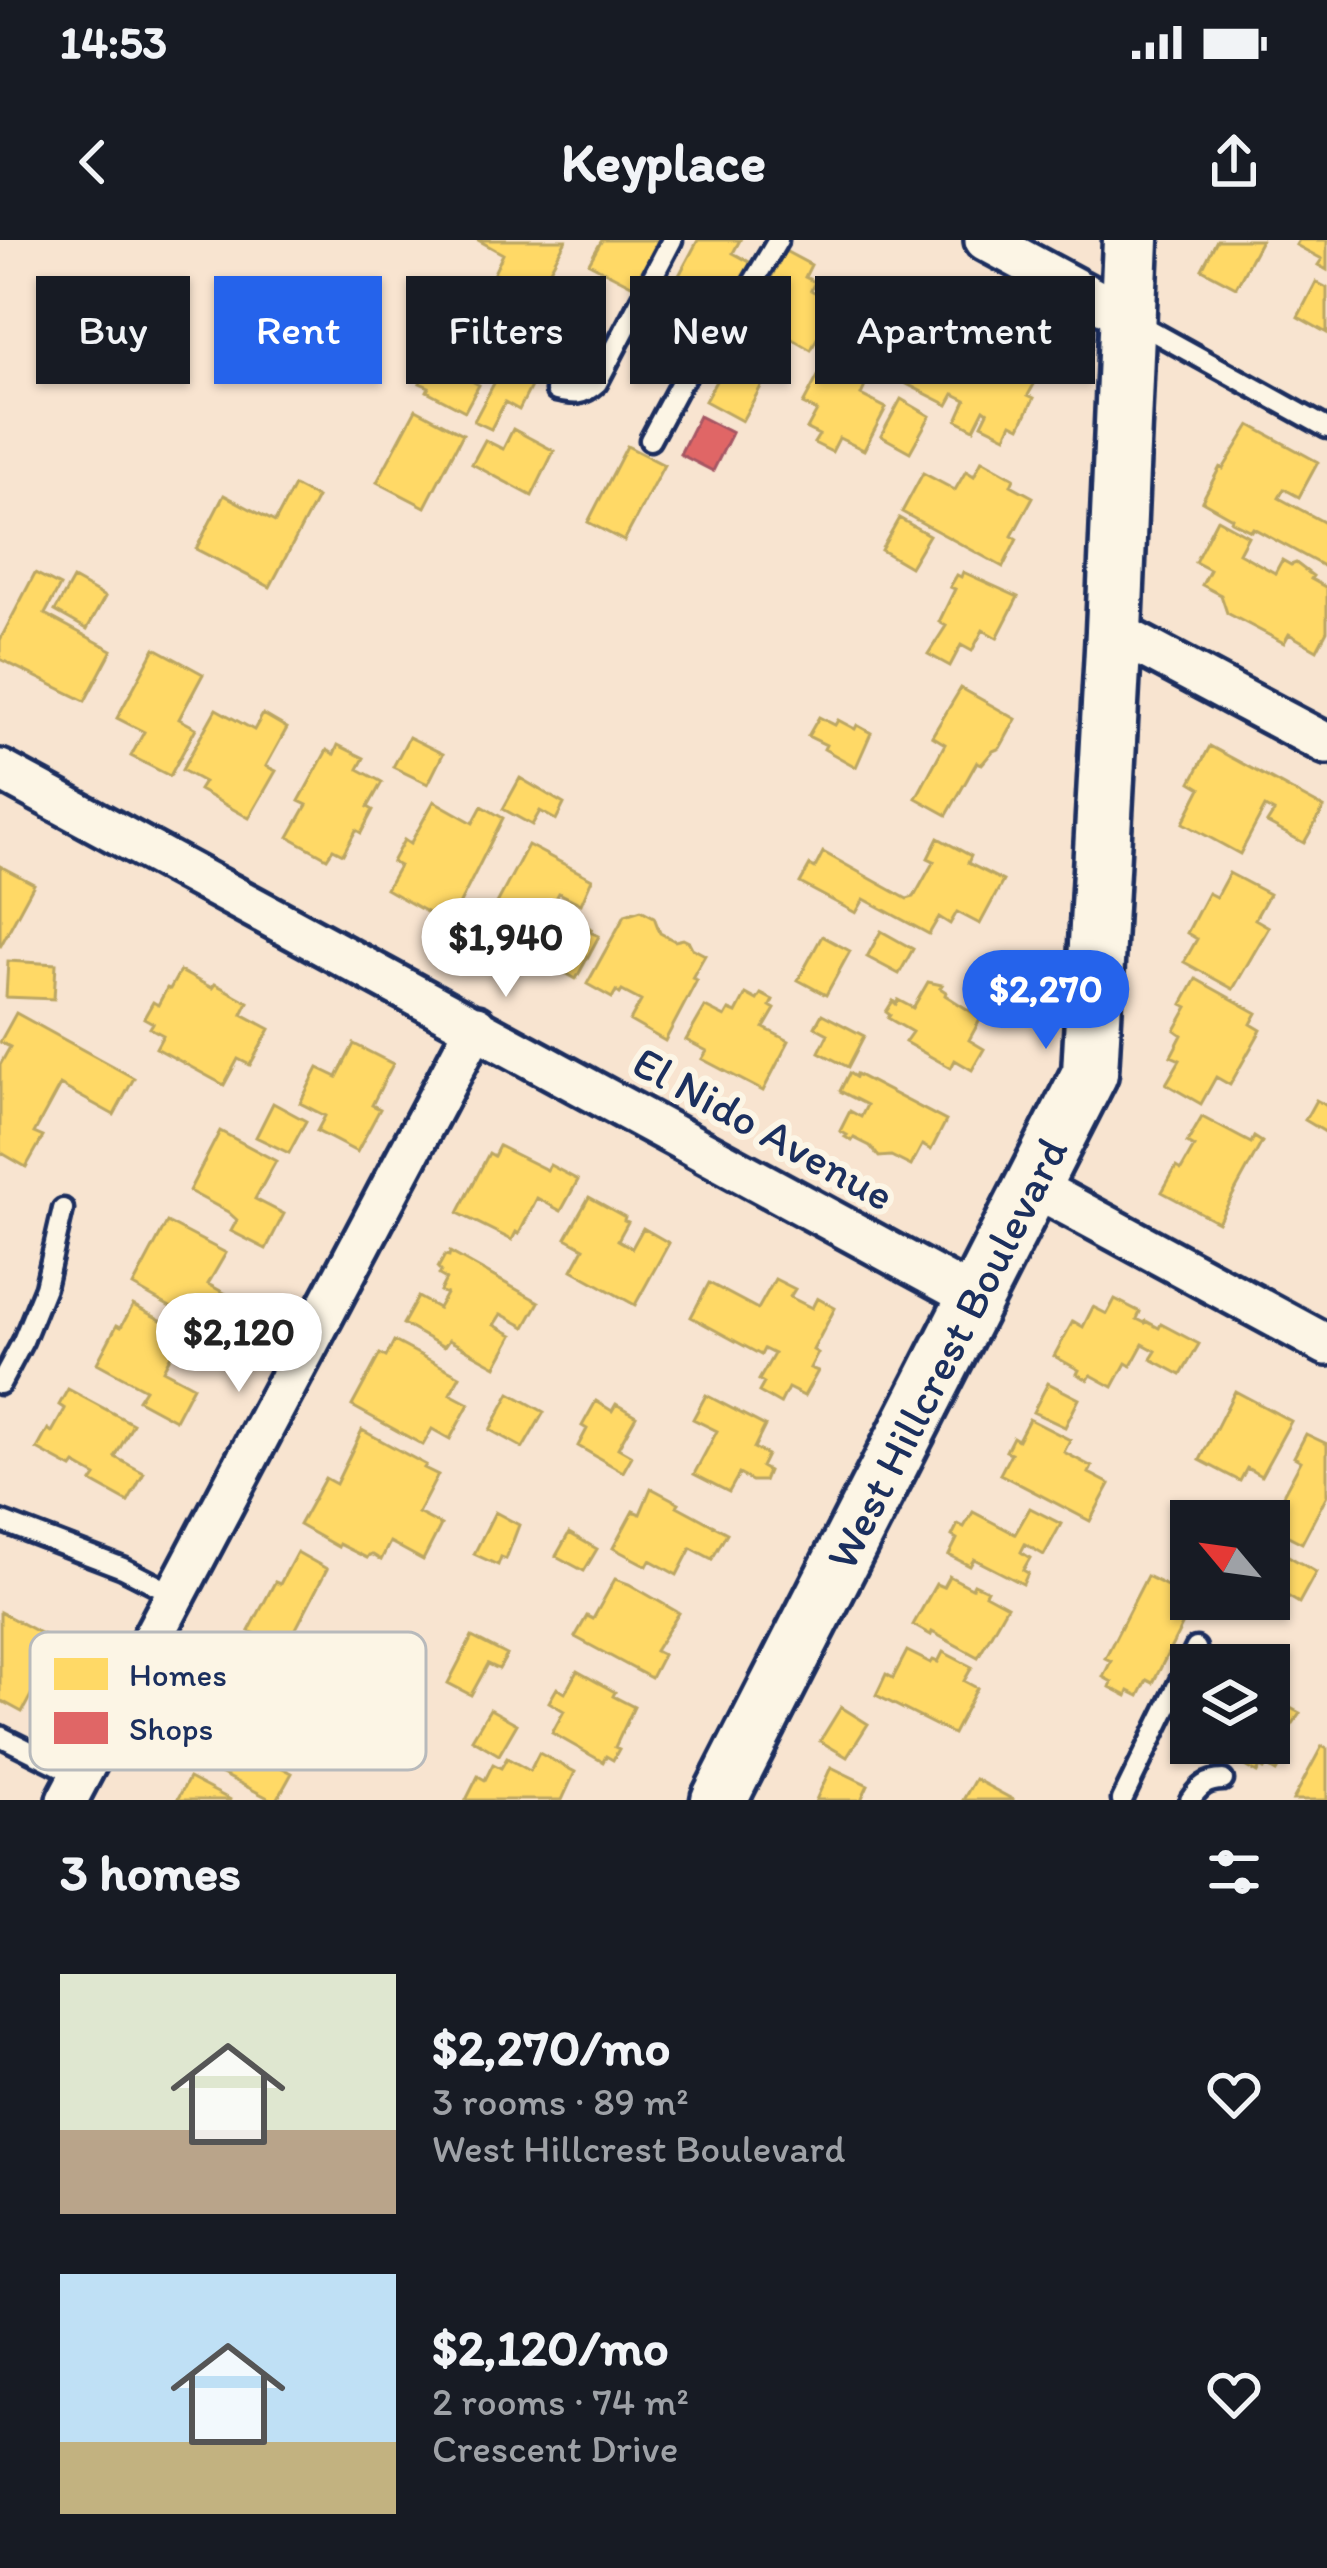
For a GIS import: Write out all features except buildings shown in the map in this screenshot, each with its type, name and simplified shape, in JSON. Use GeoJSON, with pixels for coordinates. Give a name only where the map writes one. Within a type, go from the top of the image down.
{"type":"FeatureCollection","features":[{"type":"Feature","properties":{"kind":"street"},"geometry":{"type":"LineString","coordinates":[[985,240],[1126,316]]}},
{"type":"Feature","properties":{"kind":"street","name":"West Hillcrest Boulevard"},"geometry":{"type":"LineString","coordinates":[[718,1800],[1090,1073],[1131,240]]}},
{"type":"Feature","properties":{"kind":"street"},"geometry":{"type":"LineString","coordinates":[[1114,631],[1327,743]]}},
{"type":"Feature","properties":{"kind":"street","name":"El Nido Avenue"},"geometry":{"type":"LineString","coordinates":[[0,770],[974,1298]]}},
{"type":"Feature","properties":{"kind":"street"},"geometry":{"type":"LineString","coordinates":[[156,1632],[476,1026]]}},
{"type":"Feature","properties":{"kind":"street"},"geometry":{"type":"LineString","coordinates":[[1031,1185],[1327,1346]]}},
{"type":"Feature","properties":{"kind":"lane"},"geometry":{"type":"LineString","coordinates":[[556,391],[586,393],[596,383],[672,240]]}},
{"type":"Feature","properties":{"kind":"lane"},"geometry":{"type":"LineString","coordinates":[[650,440],[680,384],[732,318],[778,240]]}},
{"type":"Feature","properties":{"kind":"lane"},"geometry":{"type":"LineString","coordinates":[[1126,316],[1327,428]]}},
{"type":"Feature","properties":{"kind":"lane"},"geometry":{"type":"LineString","coordinates":[[0,1384],[45,1288],[63,1209]]}},
{"type":"Feature","properties":{"kind":"lane"},"geometry":{"type":"LineString","coordinates":[[0,1521],[123,1568],[176,1595]]}},
{"type":"Feature","properties":{"kind":"lane"},"geometry":{"type":"LineString","coordinates":[[1122,1800],[1170,1701]]}},
{"type":"Feature","properties":{"kind":"lane"},"geometry":{"type":"LineString","coordinates":[[0,1736],[30,1757]]}},
{"type":"Feature","properties":{"kind":"lane"},"geometry":{"type":"LineString","coordinates":[[48,1770],[74,1788]]}},
{"type":"Feature","properties":{"kind":"lane"},"geometry":{"type":"LineString","coordinates":[[1190,1800],[1210,1780],[1223,1780]]}}]}
